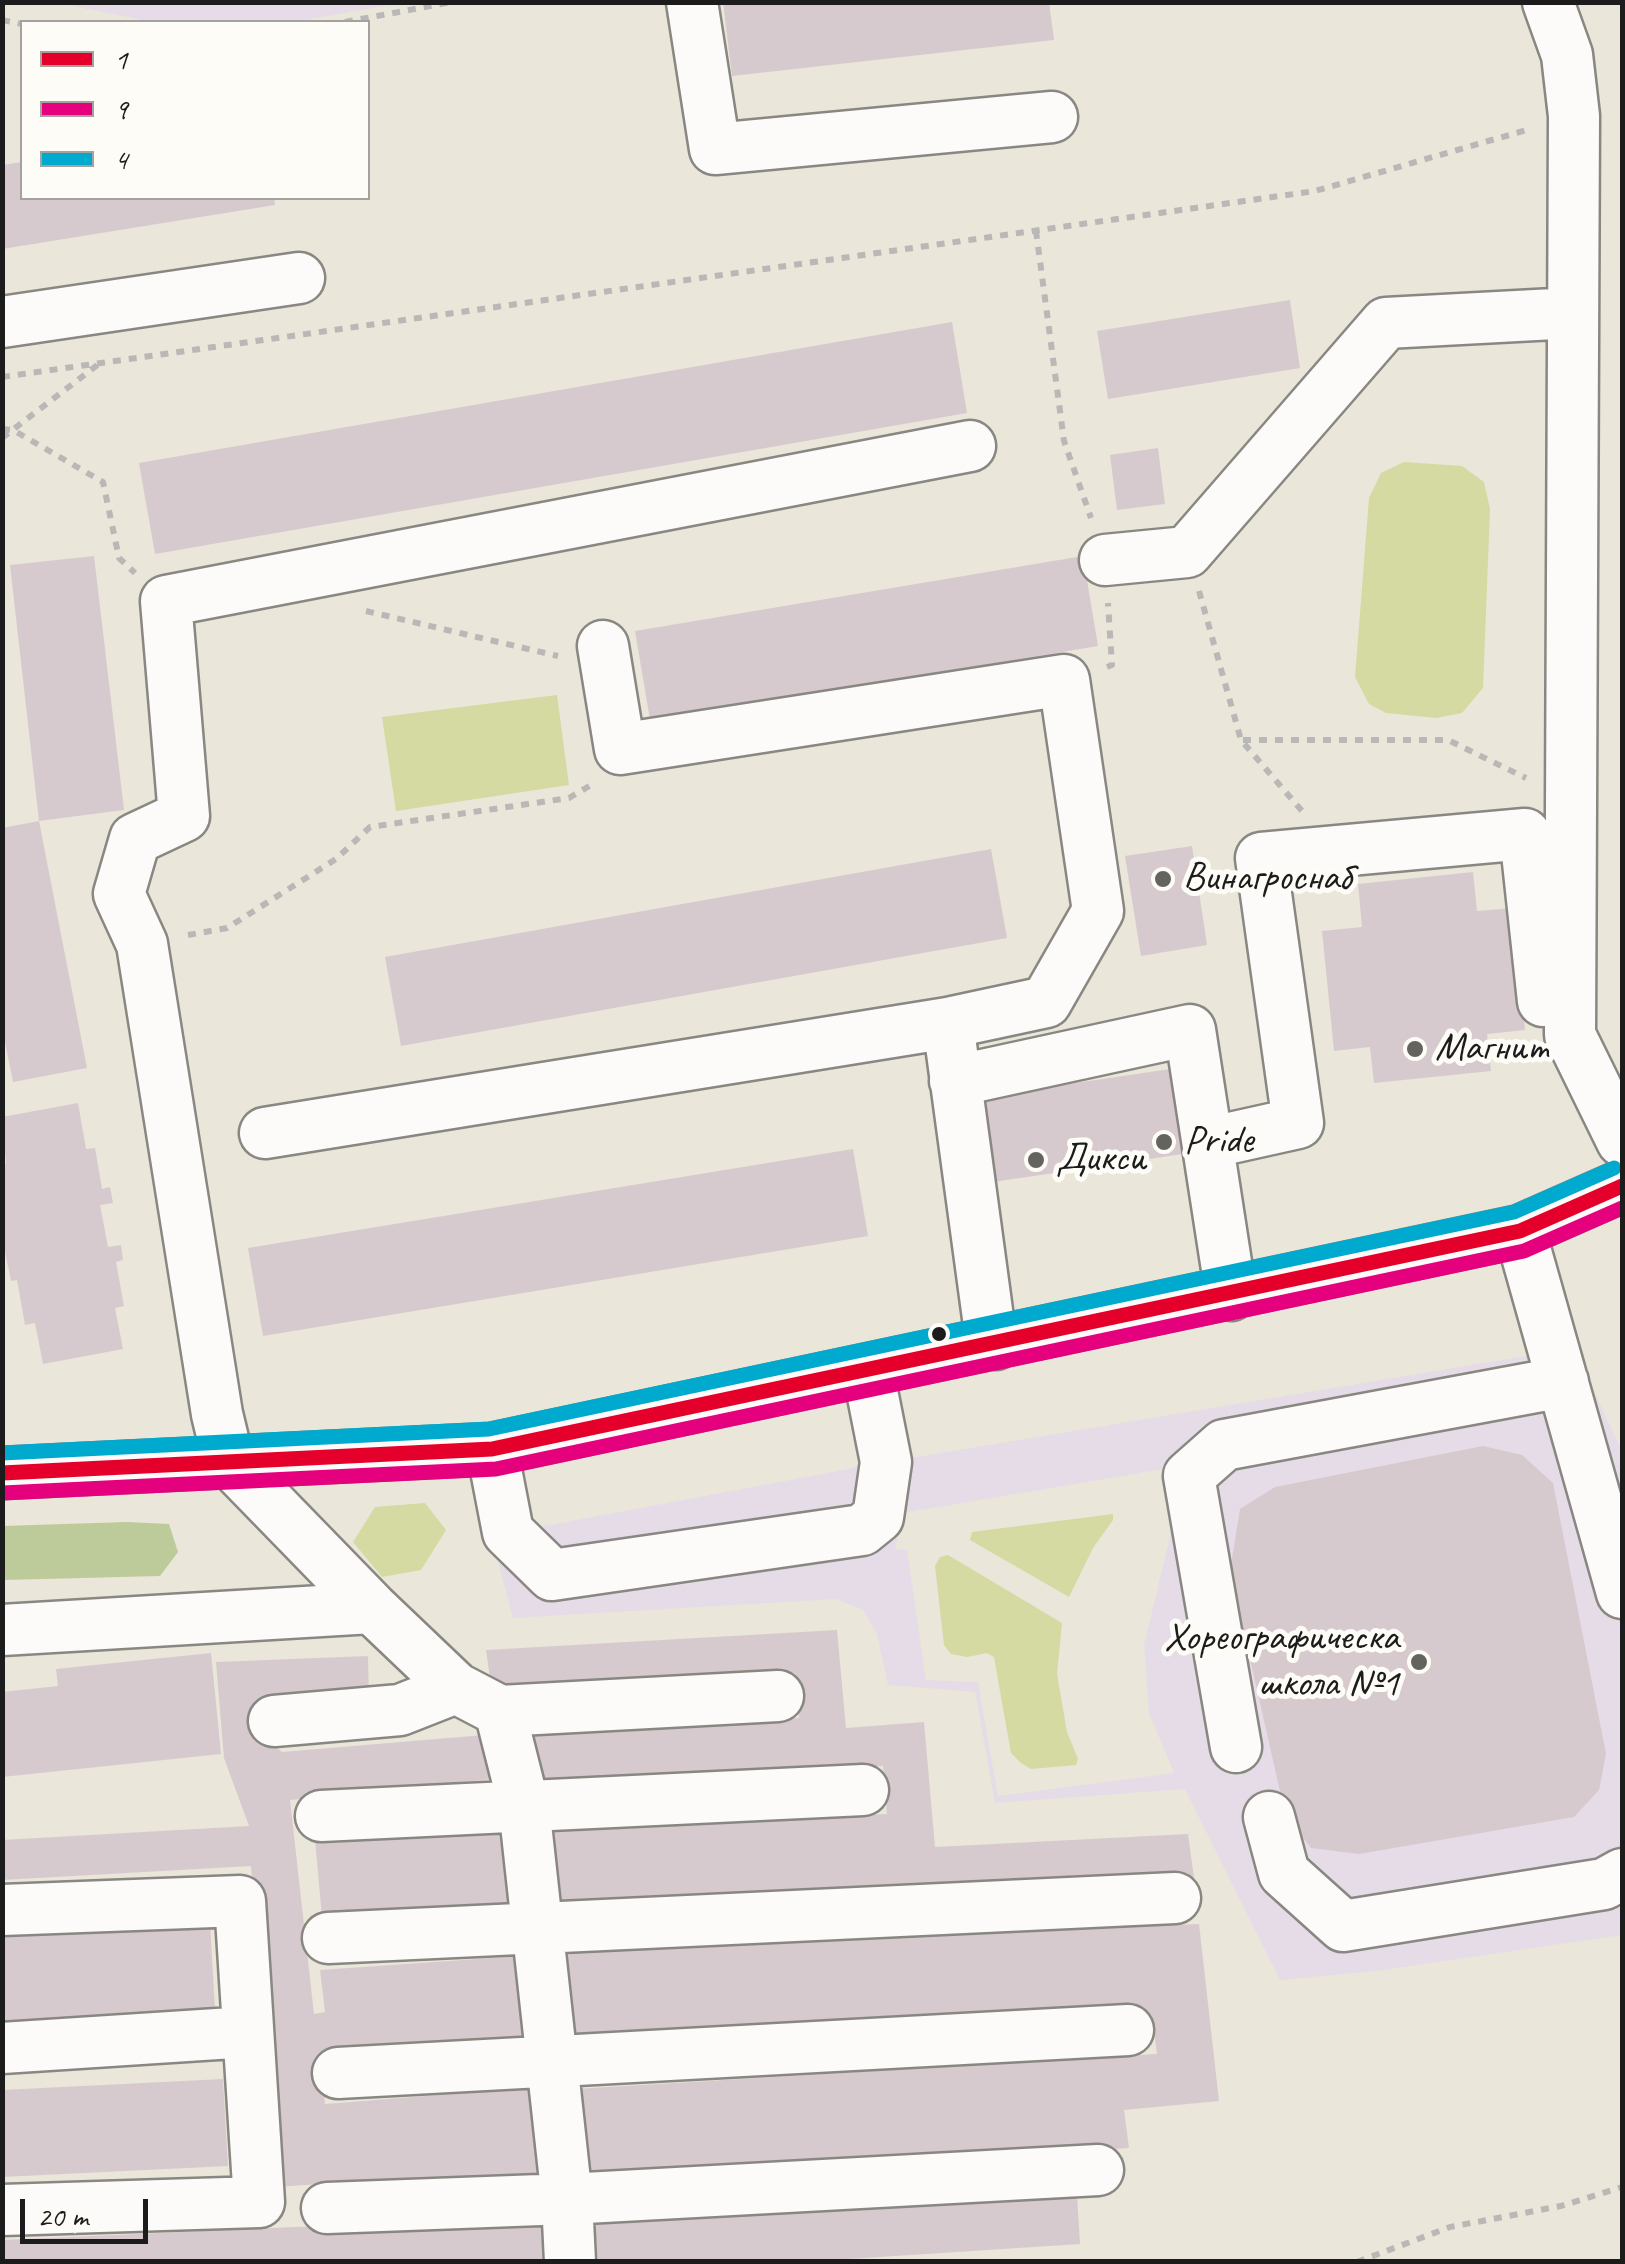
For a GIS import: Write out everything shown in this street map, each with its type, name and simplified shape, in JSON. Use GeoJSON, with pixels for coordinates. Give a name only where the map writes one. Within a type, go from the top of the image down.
{"type":"FeatureCollection","features":[{"type":"Feature","properties":{"kind":"street"},"geometry":{"type":"LineString","coordinates":[[692,2],[715,149],[1052,117]]}},
{"type":"Feature","properties":{"kind":"street"},"geometry":{"type":"LineString","coordinates":[[1548,2],[1566,55],[1574,116],[1570,1035],[1622,1141]]}},
{"type":"Feature","properties":{"kind":"street"},"geometry":{"type":"LineString","coordinates":[[2,322],[300,278]]}},
{"type":"Feature","properties":{"kind":"street"},"geometry":{"type":"LineString","coordinates":[[1105,560],[1188,552],[1386,323],[1573,313]]}},
{"type":"Feature","properties":{"kind":"street"},"geometry":{"type":"LineString","coordinates":[[778,1696],[500,1711],[456,1688],[228,1460],[217,1414],[142,944],[120,894],[135,838],[184,816],[166,601],[970,446]]}},
{"type":"Feature","properties":{"kind":"street"},"geometry":{"type":"LineString","coordinates":[[604,646],[620,749],[1064,680],[1098,911],[1046,1002],[1056,1059]]}},
{"type":"Feature","properties":{"kind":"street"},"geometry":{"type":"LineString","coordinates":[[1208,1143],[1298,1123],[1261,858],[1525,834],[1546,1037],[1570,1035]]}},
{"type":"Feature","properties":{"kind":"street"},"geometry":{"type":"LineString","coordinates":[[265,1133],[948,1023],[1046,1002]]}},
{"type":"Feature","properties":{"kind":"street"},"geometry":{"type":"LineString","coordinates":[[948,1023],[988,1318],[996,1344]]}},
{"type":"Feature","properties":{"kind":"street"},"geometry":{"type":"LineString","coordinates":[[955,1082],[1190,1030],[1231,1295]]}},
{"type":"Feature","properties":{"kind":"street"},"geometry":{"type":"LineString","coordinates":[[2,1473],[492,1449],[1520,1232],[1622,1186]]}},
{"type":"Feature","properties":{"kind":"street"},"geometry":{"type":"LineString","coordinates":[[1520,1232],[1562,1382],[1611,1523],[1622,1593]]}},
{"type":"Feature","properties":{"kind":"street"},"geometry":{"type":"LineString","coordinates":[[492,1449],[508,1532],[552,1575],[862,1530],[878,1517],[886,1462],[868,1371]]}},
{"type":"Feature","properties":{"kind":"street"},"geometry":{"type":"LineString","coordinates":[[1236,1747],[1190,1476],[1224,1445],[1562,1382]]}},
{"type":"Feature","properties":{"kind":"street"},"geometry":{"type":"LineString","coordinates":[[2,1630],[372,1608]]}},
{"type":"Feature","properties":{"kind":"street"},"geometry":{"type":"LineString","coordinates":[[274,1722],[400,1710],[456,1688]]}},
{"type":"Feature","properties":{"kind":"street"},"geometry":{"type":"LineString","coordinates":[[500,1711],[524,1806],[567,2198],[570,2262]]}},
{"type":"Feature","properties":{"kind":"street"},"geometry":{"type":"LineString","coordinates":[[320,1816],[863,1790]]}},
{"type":"Feature","properties":{"kind":"street"},"geometry":{"type":"LineString","coordinates":[[1269,1817],[1284,1873],[1343,1926],[1604,1884],[1622,1874]]}},
{"type":"Feature","properties":{"kind":"street"},"geometry":{"type":"LineString","coordinates":[[328,1938],[1175,1898]]}},
{"type":"Feature","properties":{"kind":"street"},"geometry":{"type":"LineString","coordinates":[[2,1910],[240,1901],[259,2202],[2,2210]]}},
{"type":"Feature","properties":{"kind":"street"},"geometry":{"type":"LineString","coordinates":[[338,2073],[1128,2030]]}},
{"type":"Feature","properties":{"kind":"street"},"geometry":{"type":"LineString","coordinates":[[2,2048],[248,2032]]}},
{"type":"Feature","properties":{"kind":"street"},"geometry":{"type":"LineString","coordinates":[[327,2208],[1098,2170]]}},
{"type":"Feature","properties":{"kind":"path"},"geometry":{"type":"LineString","coordinates":[[356,20],[452,2]]}},
{"type":"Feature","properties":{"kind":"path"},"geometry":{"type":"LineString","coordinates":[[2,376],[1314,191],[1574,116]]}},
{"type":"Feature","properties":{"kind":"path"},"geometry":{"type":"LineString","coordinates":[[1036,231],[1064,441],[1105,560],[1112,665],[1064,680]]}},
{"type":"Feature","properties":{"kind":"path"},"geometry":{"type":"LineString","coordinates":[[2,438],[100,363]]}},
{"type":"Feature","properties":{"kind":"path"},"geometry":{"type":"LineString","coordinates":[[2,429],[13,430],[103,482],[119,558],[166,601]]}},
{"type":"Feature","properties":{"kind":"path"},"geometry":{"type":"LineString","coordinates":[[1188,552],[1242,740],[1338,853]]}},
{"type":"Feature","properties":{"kind":"path"},"geometry":{"type":"LineString","coordinates":[[348,606],[560,656],[604,646]]}},
{"type":"Feature","properties":{"kind":"path"},"geometry":{"type":"LineString","coordinates":[[1242,740],[1448,740],[1571,800]]}},
{"type":"Feature","properties":{"kind":"path"},"geometry":{"type":"LineString","coordinates":[[142,944],[227,928],[336,859],[370,827],[569,798],[598,781],[620,749]]}},
{"type":"Feature","properties":{"kind":"path"},"geometry":{"type":"LineString","coordinates":[[1357,2262],[1450,2227],[1562,2206],[1622,2187]]}},
{"type":"Feature","properties":{"kind":"shaded area"},"geometry":{"type":"Polygon","coordinates":[[[57,3],[402,3],[304,20],[143,20],[57,3]]]}},
{"type":"Feature","properties":{"kind":"shaded area"},"geometry":{"type":"Polygon","coordinates":[[[1574,1348],[1622,1451],[1622,1935],[1376,1971],[1280,1980],[1185,1789],[995,1803],[975,1692],[888,1685],[877,1634],[863,1610],[836,1599],[513,1618],[491,1536],[886,1462],[1574,1348]],[[1187,1465],[903,1513],[895,1550],[907,1549],[926,1680],[978,1682],[998,1796],[1174,1773],[1149,1713],[1144,1645],[1187,1465]]]}},
{"type":"Feature","properties":{"kind":"green space"},"geometry":{"type":"Polygon","coordinates":[[[1404,462],[1462,466],[1484,482],[1490,509],[1483,688],[1462,713],[1436,718],[1386,713],[1369,704],[1355,677],[1369,498],[1381,473],[1404,462]]]}},
{"type":"Feature","properties":{"kind":"green space"},"geometry":{"type":"Polygon","coordinates":[[[557,695],[569,785],[396,811],[382,717],[557,695]]]}},
{"type":"Feature","properties":{"kind":"green space"},"geometry":{"type":"Polygon","coordinates":[[[425,1503],[446,1530],[421,1570],[382,1577],[353,1542],[375,1507],[425,1503]]]}},
{"type":"Feature","properties":{"kind":"green space"},"geometry":{"type":"Polygon","coordinates":[[[1113,1514],[1069,1597],[970,1540],[972,1532],[1113,1514]]]}},
{"type":"Feature","properties":{"kind":"green space"},"geometry":{"type":"Polygon","coordinates":[[[169,1524],[178,1552],[160,1576],[3,1580],[3,1526],[169,1524]]]}},
{"type":"Feature","properties":{"kind":"green space"},"geometry":{"type":"Polygon","coordinates":[[[948,1555],[1062,1623],[1057,1674],[1067,1732],[1078,1759],[1076,1765],[1031,1769],[1021,1763],[1011,1753],[994,1657],[987,1653],[967,1657],[951,1654],[944,1645],[935,1566],[940,1557],[948,1555]]]}},
{"type":"Feature","properties":{"kind":"building"},"geometry":{"type":"Polygon","coordinates":[[[723,2],[1049,2],[1054,40],[732,76],[723,2]]]}},
{"type":"Feature","properties":{"kind":"building"},"geometry":{"type":"Polygon","coordinates":[[[20,162],[20,200],[274,200],[275,205],[2,249],[2,165],[20,162]]]}},
{"type":"Feature","properties":{"kind":"building"},"geometry":{"type":"Polygon","coordinates":[[[1290,300],[1300,368],[1108,399],[1097,331],[1290,300]]]}},
{"type":"Feature","properties":{"kind":"building"},"geometry":{"type":"Polygon","coordinates":[[[952,322],[967,413],[155,554],[139,463],[952,322]]]}},
{"type":"Feature","properties":{"kind":"building"},"geometry":{"type":"Polygon","coordinates":[[[1158,448],[1165,504],[1117,510],[1110,455],[1158,448]]]}},
{"type":"Feature","properties":{"kind":"building"},"geometry":{"type":"Polygon","coordinates":[[[94,556],[124,810],[39,821],[10,565],[94,556]]]}},
{"type":"Feature","properties":{"kind":"building"},"geometry":{"type":"Polygon","coordinates":[[[1083,556],[1098,646],[650,720],[635,631],[1083,556]]]}},
{"type":"Feature","properties":{"kind":"building"},"geometry":{"type":"Polygon","coordinates":[[[39,821],[87,1068],[13,1082],[2,1027],[2,828],[39,821]]]}},
{"type":"Feature","properties":{"kind":"building","name":"Винагроснаб"},"geometry":{"type":"Polygon","coordinates":[[[1192,846],[1207,945],[1141,956],[1125,856],[1192,846]]]}},
{"type":"Feature","properties":{"kind":"building"},"geometry":{"type":"Polygon","coordinates":[[[991,849],[1007,938],[401,1046],[385,957],[991,849]]]}},
{"type":"Feature","properties":{"kind":"building"},"geometry":{"type":"Polygon","coordinates":[[[1473,872],[1477,911],[1513,908],[1525,1030],[1487,1034],[1491,1071],[1374,1083],[1370,1047],[1334,1051],[1322,931],[1362,927],[1358,884],[1473,872]]]}},
{"type":"Feature","properties":{"kind":"building"},"geometry":{"type":"Polygon","coordinates":[[[1170,1069],[1183,1154],[993,1182],[981,1097],[1170,1069]]]}},
{"type":"Feature","properties":{"kind":"building"},"geometry":{"type":"Polygon","coordinates":[[[78,1103],[86,1149],[95,1148],[102,1189],[110,1187],[113,1203],[100,1205],[108,1247],[121,1245],[123,1260],[116,1262],[124,1306],[115,1308],[123,1349],[43,1364],[35,1323],[25,1325],[17,1280],[11,1281],[2,1237],[2,1165],[6,1164],[2,1117],[78,1103]]]}},
{"type":"Feature","properties":{"kind":"building"},"geometry":{"type":"Polygon","coordinates":[[[853,1149],[868,1236],[263,1336],[248,1248],[853,1149]]]}},
{"type":"Feature","properties":{"kind":"building","name":"Хореографическа школа №1"},"geometry":{"type":"Polygon","coordinates":[[[1483,1446],[1522,1455],[1553,1483],[1606,1754],[1599,1790],[1574,1817],[1359,1854],[1311,1848],[1285,1813],[1230,1571],[1240,1509],[1275,1487],[1483,1446]]]}},
{"type":"Feature","properties":{"kind":"building"},"geometry":{"type":"Polygon","coordinates":[[[837,1630],[846,1728],[924,1722],[935,1847],[1188,1834],[1194,1878],[558,1916],[551,1831],[887,1814],[883,1766],[538,1784],[531,1734],[799,1718],[796,1674],[492,1692],[486,1650],[837,1630]]]}},
{"type":"Feature","properties":{"kind":"building"},"geometry":{"type":"Polygon","coordinates":[[[211,1653],[221,1754],[2,1777],[2,1692],[58,1686],[56,1669],[211,1653]]]}},
{"type":"Feature","properties":{"kind":"building"},"geometry":{"type":"Polygon","coordinates":[[[368,1656],[369,1699],[262,1736],[282,1752],[484,1735],[492,1779],[290,1800],[314,2014],[325,2012],[320,1970],[520,1956],[530,2041],[320,2060],[325,2104],[539,2087],[551,2173],[321,2191],[320,2184],[276,2187],[251,1866],[2,1880],[2,1840],[249,1826],[224,1758],[216,1662],[368,1656]]]}},
{"type":"Feature","properties":{"kind":"building"},"geometry":{"type":"Polygon","coordinates":[[[498,1825],[511,1913],[323,1929],[315,1839],[498,1825]]]}},
{"type":"Feature","properties":{"kind":"building"},"geometry":{"type":"Polygon","coordinates":[[[210,1923],[215,2010],[2,2021],[2,1934],[210,1923]]]}},
{"type":"Feature","properties":{"kind":"building"},"geometry":{"type":"Polygon","coordinates":[[[1199,1924],[1219,2101],[1124,2110],[1129,2148],[584,2180],[575,2089],[1157,2054],[1152,2016],[575,2046],[565,1952],[1199,1924]]]}},
{"type":"Feature","properties":{"kind":"building"},"geometry":{"type":"Polygon","coordinates":[[[223,2079],[228,2166],[2,2177],[2,2090],[223,2079]]]}},
{"type":"Feature","properties":{"kind":"building"},"geometry":{"type":"Polygon","coordinates":[[[1077,2194],[1080,2244],[803,2262],[596,2262],[594,2222],[1077,2194]]]}},
{"type":"Feature","properties":{"kind":"building"},"geometry":{"type":"Polygon","coordinates":[[[549,2223],[550,2262],[2,2262],[2,2240],[317,2226],[317,2233],[549,2223]]]}},
{"type":"Feature","properties":{"kind":"transit line","name":"4"},"geometry":{"type":"LineString","coordinates":[[2,1453],[489,1429],[1514,1212],[1614,1168]]}},
{"type":"Feature","properties":{"kind":"transit line","name":"1"},"geometry":{"type":"LineString","coordinates":[[2,1473],[492,1449],[1520,1231],[1622,1186]]}},
{"type":"Feature","properties":{"kind":"transit line","name":"9"},"geometry":{"type":"LineString","coordinates":[[3,1493],[496,1469],[1524,1251],[1622,1208]]}},
{"type":"Feature","properties":{"kind":"place","name":"Винагроснаб"},"geometry":{"type":"Point","coordinates":[1163,879]}},
{"type":"Feature","properties":{"kind":"place","name":"Магнит"},"geometry":{"type":"Point","coordinates":[1415,1049]}},
{"type":"Feature","properties":{"kind":"place","name":"Pride"},"geometry":{"type":"Point","coordinates":[1164,1142]}},
{"type":"Feature","properties":{"kind":"place","name":"Дикси"},"geometry":{"type":"Point","coordinates":[1036,1160]}},
{"type":"Feature","properties":{"kind":"place","name":"Хореографическа школа №1"},"geometry":{"type":"Point","coordinates":[1419,1662]}}]}
